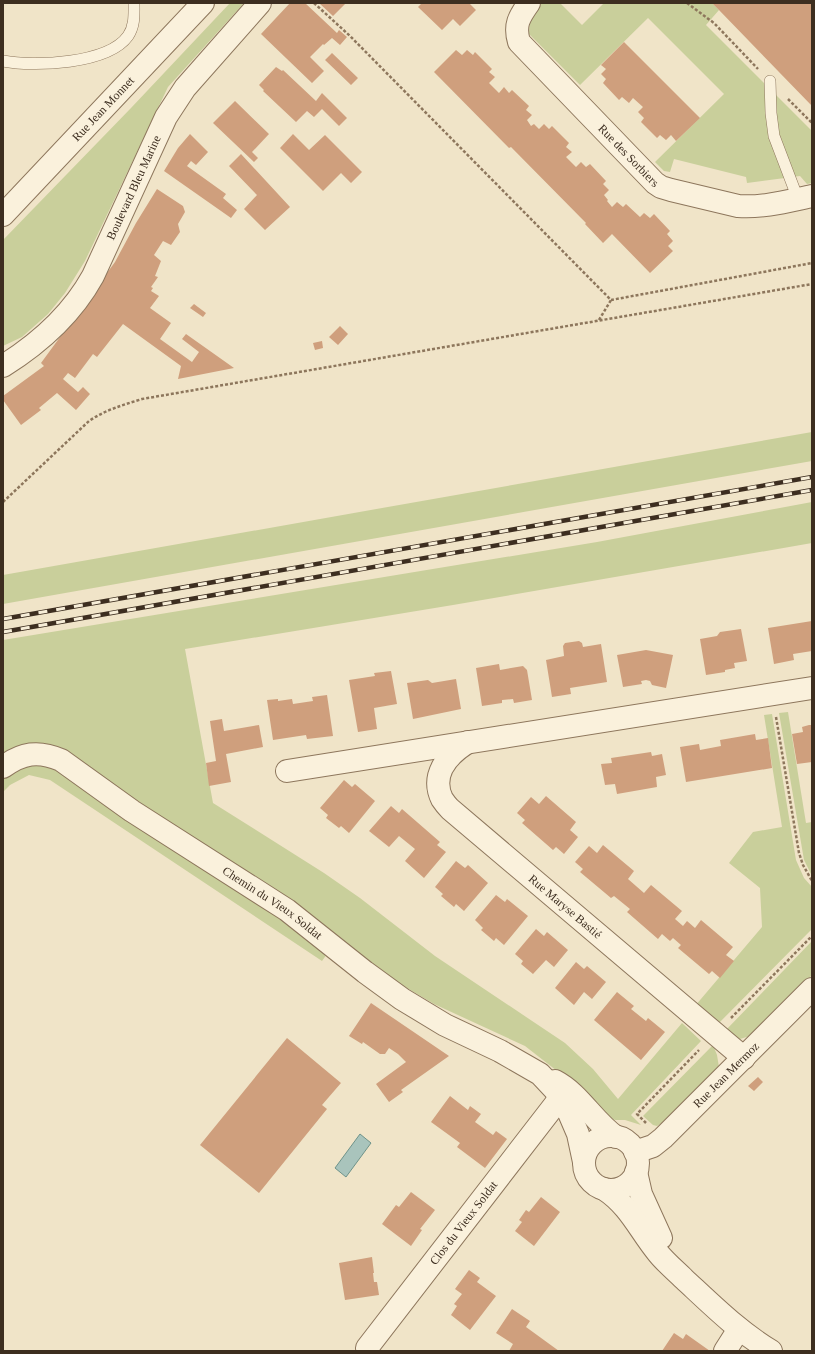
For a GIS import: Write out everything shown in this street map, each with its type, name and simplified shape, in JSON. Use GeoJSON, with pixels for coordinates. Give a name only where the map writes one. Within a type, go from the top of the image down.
{"type":"FeatureCollection","features":[{"type":"Feature","properties":{"kind":"street","name":"Rue Jean Monnet"},"geometry":{"type":"LineString","coordinates":[[3,215],[203,3]]}},
{"type":"Feature","properties":{"kind":"street","name":"Boulevard Bleu Marine"},"geometry":{"type":"LineString","coordinates":[[3,366],[36,343],[52,329],[85,290],[93,276],[166,117],[185,88],[260,3]]}},
{"type":"Feature","properties":{"kind":"street","name":"Rue des Sorbiers"},"geometry":{"type":"LineString","coordinates":[[529,3],[521,14],[517,24],[516,34],[519,42],[655,183],[661,187],[671,190],[748,207],[805,197]]}},
{"type":"Feature","properties":{"kind":"street","name":"Rue Maryse Bastié"},"geometry":{"type":"LineString","coordinates":[[287,771],[812,688]]}},
{"type":"Feature","properties":{"kind":"street","name":"Rue Maryse Bastié"},"geometry":{"type":"LineString","coordinates":[[470,741],[447,759],[440,774],[439,791],[442,800],[450,809],[744,1058]]}},
{"type":"Feature","properties":{"kind":"street","name":"Chemin du Vieux Soldat"},"geometry":{"type":"LineString","coordinates":[[3,767],[20,757],[31,754],[41,753],[61,760],[132,811],[287,910],[365,972],[402,998],[445,1024],[511,1056],[540,1074],[555,1080],[567,1088],[602,1126],[616,1137]]}},
{"type":"Feature","properties":{"kind":"street","name":"Rue Jean Mermoz"},"geometry":{"type":"LineString","coordinates":[[636,1162],[658,1143],[812,989]]}},
{"type":"Feature","properties":{"kind":"street","name":"Chemin du Vieux Soldat"},"geometry":{"type":"LineString","coordinates":[[540,1074],[550,1084],[569,1113],[578,1134],[584,1162]]}},
{"type":"Feature","properties":{"kind":"street","name":"Clos du Vieux Soldat"},"geometry":{"type":"LineString","coordinates":[[367,1348],[560,1098]]}},
{"type":"Feature","properties":{"kind":"street"},"geometry":{"type":"LineString","coordinates":[[684,1279],[672,1260],[644,1204],[638,1186],[636,1162],[630,1144],[616,1137],[606,1137],[596,1141],[587,1152],[584,1162],[586,1172],[591,1181],[614,1196],[623,1204],[658,1254],[684,1279],[724,1317],[771,1351]]}},
{"type":"Feature","properties":{"kind":"street"},"geometry":{"type":"LineString","coordinates":[[604,1189],[614,1190],[623,1187],[631,1181],[636,1162]]}},
{"type":"Feature","properties":{"kind":"street"},"geometry":{"type":"LineString","coordinates":[[725,1351],[739,1329]]}},
{"type":"Feature","properties":{"kind":"lane"},"geometry":{"type":"LineString","coordinates":[[3,61],[18,63],[62,62],[82,59],[102,53],[118,45],[128,35],[133,23],[134,3]]}},
{"type":"Feature","properties":{"kind":"lane"},"geometry":{"type":"LineString","coordinates":[[770,81],[771,113],[774,136],[805,197]]}},
{"type":"Feature","properties":{"kind":"path"},"geometry":{"type":"LineString","coordinates":[[314,3],[350,36],[611,300]]}},
{"type":"Feature","properties":{"kind":"path"},"geometry":{"type":"LineString","coordinates":[[687,3],[714,23],[812,123]]}},
{"type":"Feature","properties":{"kind":"path"},"geometry":{"type":"LineString","coordinates":[[599,320],[611,300],[812,263]]}},
{"type":"Feature","properties":{"kind":"path"},"geometry":{"type":"LineString","coordinates":[[3,502],[89,421],[99,414],[114,408],[142,400],[812,284]]}},
{"type":"Feature","properties":{"kind":"path"},"geometry":{"type":"LineString","coordinates":[[772,694],[799,853],[808,876],[812,881]]}},
{"type":"Feature","properties":{"kind":"green space"},"geometry":{"type":"Polygon","coordinates":[[[230,3],[244,3],[168,87],[85,261],[65,293],[48,314],[22,337],[3,346],[3,240],[230,3]]]}},
{"type":"Feature","properties":{"kind":"green space"},"geometry":{"type":"Polygon","coordinates":[[[542,3],[560,3],[582,25],[604,3],[712,3],[719,10],[706,25],[812,131],[812,183],[807,184],[800,176],[747,183],[746,177],[674,159],[670,172],[664,171],[655,162],[724,94],[648,18],[580,85],[529,34],[530,16],[542,3]]]}},
{"type":"Feature","properties":{"kind":"green space"},"geometry":{"type":"Polygon","coordinates":[[[812,432],[812,461],[3,604],[3,575],[812,432]]]}},
{"type":"Feature","properties":{"kind":"green space"},"geometry":{"type":"Polygon","coordinates":[[[812,502],[812,543],[453,605],[185,649],[213,803],[324,873],[360,898],[435,956],[565,1043],[593,1069],[618,1099],[682,1023],[701,1041],[631,1115],[641,1125],[625,1120],[615,1120],[605,1115],[566,1078],[525,1046],[434,1004],[385,975],[337,940],[322,961],[50,780],[29,775],[10,785],[3,792],[3,640],[597,542],[812,502]]]}},
{"type":"Feature","properties":{"kind":"green space"},"geometry":{"type":"Polygon","coordinates":[[[788,712],[806,823],[812,822],[812,876],[804,860],[779,713],[788,712]]]}},
{"type":"Feature","properties":{"kind":"green space"},"geometry":{"type":"Polygon","coordinates":[[[772,714],[796,860],[804,878],[812,887],[812,929],[717,1025],[695,1006],[762,927],[760,888],[729,863],[753,832],[782,827],[764,715],[772,714]]]}},
{"type":"Feature","properties":{"kind":"green space"},"geometry":{"type":"Polygon","coordinates":[[[812,941],[812,975],[762,1026],[750,1036],[740,1039],[733,1038],[725,1031],[812,941]]]}},
{"type":"Feature","properties":{"kind":"green space"},"geometry":{"type":"Polygon","coordinates":[[[713,1045],[717,1055],[719,1067],[707,1082],[676,1114],[657,1126],[653,1125],[643,1116],[713,1045]]]}},
{"type":"Feature","properties":{"kind":"water"},"geometry":{"type":"Polygon","coordinates":[[[360,1134],[371,1143],[346,1177],[335,1168],[360,1134]]]}},
{"type":"Feature","properties":{"kind":"building"},"geometry":{"type":"Polygon","coordinates":[[[290,3],[305,3],[337,33],[339,30],[347,37],[340,45],[332,38],[324,45],[323,44],[310,57],[324,71],[312,83],[261,34],[290,3]]]}},
{"type":"Feature","properties":{"kind":"building"},"geometry":{"type":"Polygon","coordinates":[[[319,3],[346,3],[333,16],[319,3]]]}},
{"type":"Feature","properties":{"kind":"building"},"geometry":{"type":"Polygon","coordinates":[[[422,3],[469,3],[476,10],[460,26],[453,19],[442,30],[418,7],[422,3]]]}},
{"type":"Feature","properties":{"kind":"building"},"geometry":{"type":"Polygon","coordinates":[[[712,3],[812,3],[812,106],[719,10],[712,3]]]}},
{"type":"Feature","properties":{"kind":"building"},"geometry":{"type":"Polygon","coordinates":[[[624,42],[700,118],[676,141],[671,135],[666,140],[660,135],[657,138],[641,122],[644,118],[638,112],[643,107],[633,98],[629,103],[622,97],[619,100],[603,83],[606,79],[601,74],[606,69],[601,65],[624,42]]]}},
{"type":"Feature","properties":{"kind":"building"},"geometry":{"type":"Polygon","coordinates":[[[456,50],[462,55],[467,50],[473,55],[475,52],[492,69],[489,72],[495,77],[489,83],[499,93],[504,87],[509,93],[512,90],[529,106],[526,110],[532,115],[527,120],[531,126],[534,124],[539,129],[544,124],[549,129],[552,126],[569,143],[566,147],[572,152],[566,157],[576,167],[581,162],[586,167],[590,164],[606,181],[603,184],[609,190],[604,195],[612,207],[617,202],[623,207],[626,204],[640,217],[644,213],[650,218],[654,214],[670,231],[667,234],[673,241],[668,246],[673,251],[650,273],[612,234],[603,243],[585,224],[586,223],[511,147],[509,148],[434,72],[456,50]]]}},
{"type":"Feature","properties":{"kind":"building"},"geometry":{"type":"Polygon","coordinates":[[[332,53],[358,78],[351,85],[325,60],[332,53]]]}},
{"type":"Feature","properties":{"kind":"building"},"geometry":{"type":"Polygon","coordinates":[[[276,67],[282,71],[283,70],[316,101],[322,93],[347,118],[339,126],[322,109],[314,117],[307,111],[296,122],[263,91],[264,90],[259,85],[276,67]]]}},
{"type":"Feature","properties":{"kind":"building"},"geometry":{"type":"Polygon","coordinates":[[[235,101],[269,134],[252,152],[258,158],[254,162],[213,123],[235,101]]]}},
{"type":"Feature","properties":{"kind":"building"},"geometry":{"type":"Polygon","coordinates":[[[190,134],[208,152],[196,165],[191,161],[187,166],[226,194],[223,198],[237,210],[231,218],[164,171],[178,148],[190,134]]]}},
{"type":"Feature","properties":{"kind":"building"},"geometry":{"type":"Polygon","coordinates":[[[293,134],[309,150],[325,135],[362,172],[351,183],[341,173],[323,191],[280,148],[293,134]]]}},
{"type":"Feature","properties":{"kind":"building"},"geometry":{"type":"Polygon","coordinates":[[[241,154],[290,207],[265,230],[244,209],[257,195],[229,166],[241,154]]]}},
{"type":"Feature","properties":{"kind":"building"},"geometry":{"type":"Polygon","coordinates":[[[157,189],[183,206],[185,212],[178,224],[180,232],[171,245],[163,241],[154,255],[161,261],[155,276],[158,277],[151,287],[153,288],[151,291],[159,296],[150,308],[171,323],[160,339],[192,362],[199,352],[182,339],[186,334],[234,368],[178,379],[181,366],[123,324],[97,357],[93,354],[75,378],[68,373],[63,379],[78,392],[83,387],[90,394],[76,410],[57,393],[39,408],[41,410],[21,425],[3,400],[3,396],[44,366],[41,363],[115,262],[136,223],[157,189]]]}},
{"type":"Feature","properties":{"kind":"building"},"geometry":{"type":"Polygon","coordinates":[[[194,304],[206,313],[203,317],[190,308],[194,304]]]}},
{"type":"Feature","properties":{"kind":"building"},"geometry":{"type":"Polygon","coordinates":[[[340,326],[348,334],[338,345],[329,337],[340,326]]]}},
{"type":"Feature","properties":{"kind":"building"},"geometry":{"type":"Polygon","coordinates":[[[322,341],[323,348],[315,350],[313,343],[322,341]]]}},
{"type":"Feature","properties":{"kind":"building"},"geometry":{"type":"Polygon","coordinates":[[[812,621],[812,651],[793,654],[794,660],[774,664],[768,628],[812,621]]]}},
{"type":"Feature","properties":{"kind":"building"},"geometry":{"type":"Polygon","coordinates":[[[741,629],[747,661],[734,663],[735,668],[725,670],[725,672],[706,675],[700,639],[717,636],[720,632],[741,629]]]}},
{"type":"Feature","properties":{"kind":"building"},"geometry":{"type":"Polygon","coordinates":[[[579,641],[582,643],[583,647],[601,644],[607,682],[570,688],[571,694],[552,697],[546,660],[564,656],[563,646],[565,643],[579,641]]]}},
{"type":"Feature","properties":{"kind":"building"},"geometry":{"type":"Polygon","coordinates":[[[646,650],[673,655],[666,688],[652,685],[650,681],[646,680],[641,681],[642,684],[623,687],[617,655],[646,650]]]}},
{"type":"Feature","properties":{"kind":"building"},"geometry":{"type":"Polygon","coordinates":[[[499,664],[500,670],[523,666],[527,670],[532,700],[514,703],[513,699],[502,700],[502,703],[482,706],[476,668],[499,664]]]}},
{"type":"Feature","properties":{"kind":"building"},"geometry":{"type":"Polygon","coordinates":[[[391,671],[397,704],[374,708],[377,729],[358,732],[349,680],[375,676],[374,673],[391,671]]]}},
{"type":"Feature","properties":{"kind":"building"},"geometry":{"type":"Polygon","coordinates":[[[456,679],[461,709],[413,719],[407,683],[428,680],[432,683],[456,679]]]}},
{"type":"Feature","properties":{"kind":"building"},"geometry":{"type":"Polygon","coordinates":[[[327,695],[333,736],[307,739],[306,735],[273,740],[267,700],[278,699],[278,701],[292,699],[293,704],[313,701],[312,697],[327,695]]]}},
{"type":"Feature","properties":{"kind":"building"},"geometry":{"type":"Polygon","coordinates":[[[222,719],[224,731],[259,725],[263,747],[226,754],[231,782],[209,786],[206,763],[216,761],[210,721],[222,719]]]}},
{"type":"Feature","properties":{"kind":"building"},"geometry":{"type":"Polygon","coordinates":[[[812,725],[812,762],[797,764],[792,734],[803,732],[802,727],[812,725]]]}},
{"type":"Feature","properties":{"kind":"building"},"geometry":{"type":"Polygon","coordinates":[[[755,734],[756,740],[768,738],[772,768],[686,782],[680,747],[699,744],[700,750],[721,746],[720,740],[755,734]]]}},
{"type":"Feature","properties":{"kind":"building"},"geometry":{"type":"Polygon","coordinates":[[[651,752],[652,756],[662,754],[666,775],[656,777],[657,787],[617,794],[615,784],[605,785],[601,764],[612,763],[611,758],[651,752]]]}},
{"type":"Feature","properties":{"kind":"building"},"geometry":{"type":"Polygon","coordinates":[[[344,780],[352,787],[355,784],[375,801],[349,833],[341,826],[339,828],[326,818],[328,815],[320,808],[344,780]]]}},
{"type":"Feature","properties":{"kind":"building"},"geometry":{"type":"Polygon","coordinates":[[[546,796],[576,822],[570,830],[578,837],[564,854],[556,847],[553,850],[522,823],[525,820],[517,813],[531,797],[539,804],[546,796]]]}},
{"type":"Feature","properties":{"kind":"building"},"geometry":{"type":"Polygon","coordinates":[[[391,806],[399,813],[402,809],[440,842],[437,845],[446,852],[424,878],[405,861],[415,849],[399,836],[389,847],[369,831],[391,806]]]}},
{"type":"Feature","properties":{"kind":"building"},"geometry":{"type":"Polygon","coordinates":[[[603,845],[634,871],[628,879],[644,893],[651,885],[682,911],[675,919],[683,926],[687,921],[695,928],[701,920],[733,947],[726,955],[734,961],[720,978],[712,971],[709,974],[678,948],[681,945],[673,938],[670,941],[662,934],[658,939],[627,912],[630,909],[614,896],[611,898],[580,872],[583,869],[575,862],[589,846],[597,853],[603,845]]]}},
{"type":"Feature","properties":{"kind":"building"},"geometry":{"type":"Polygon","coordinates":[[[456,861],[465,868],[468,865],[488,883],[464,911],[456,904],[454,907],[441,896],[443,894],[435,887],[456,861]]]}},
{"type":"Feature","properties":{"kind":"building"},"geometry":{"type":"Polygon","coordinates":[[[496,895],[505,902],[507,899],[528,916],[504,945],[496,938],[494,941],[481,930],[483,928],[475,920],[496,895]]]}},
{"type":"Feature","properties":{"kind":"building"},"geometry":{"type":"Polygon","coordinates":[[[536,929],[544,936],[547,932],[568,950],[554,967],[546,960],[533,974],[521,964],[523,961],[515,954],[536,929]]]}},
{"type":"Feature","properties":{"kind":"building"},"geometry":{"type":"Polygon","coordinates":[[[576,962],[584,969],[587,966],[606,982],[592,999],[584,992],[574,1005],[555,988],[576,962]]]}},
{"type":"Feature","properties":{"kind":"building"},"geometry":{"type":"Polygon","coordinates":[[[617,992],[634,1006],[631,1009],[646,1021],[648,1018],[665,1032],[641,1060],[594,1020],[617,992]]]}},
{"type":"Feature","properties":{"kind":"building"},"geometry":{"type":"Polygon","coordinates":[[[371,1003],[449,1056],[401,1090],[403,1092],[389,1102],[376,1084],[406,1062],[389,1048],[385,1054],[380,1054],[363,1042],[362,1044],[349,1036],[371,1003]]]}},
{"type":"Feature","properties":{"kind":"building"},"geometry":{"type":"Polygon","coordinates":[[[287,1038],[341,1083],[322,1105],[327,1109],[259,1193],[200,1145],[287,1038]]]}},
{"type":"Feature","properties":{"kind":"building"},"geometry":{"type":"Polygon","coordinates":[[[758,1077],[763,1082],[754,1091],[748,1086],[758,1077]]]}},
{"type":"Feature","properties":{"kind":"building"},"geometry":{"type":"Polygon","coordinates":[[[450,1096],[468,1110],[470,1106],[481,1114],[475,1122],[493,1135],[496,1131],[507,1139],[485,1168],[457,1147],[460,1143],[431,1122],[450,1096]]]}},
{"type":"Feature","properties":{"kind":"building"},"geometry":{"type":"Polygon","coordinates":[[[411,1192],[435,1210],[420,1229],[422,1230],[411,1246],[382,1224],[396,1205],[399,1207],[411,1192]]]}},
{"type":"Feature","properties":{"kind":"building"},"geometry":{"type":"Polygon","coordinates":[[[541,1197],[560,1212],[534,1246],[515,1231],[522,1222],[519,1220],[526,1210],[529,1212],[541,1197]]]}},
{"type":"Feature","properties":{"kind":"building"},"geometry":{"type":"Polygon","coordinates":[[[372,1257],[374,1282],[377,1282],[379,1295],[345,1300],[339,1263],[372,1257]]]}},
{"type":"Feature","properties":{"kind":"building"},"geometry":{"type":"Polygon","coordinates":[[[469,1270],[480,1278],[477,1282],[496,1296],[470,1330],[451,1315],[457,1306],[454,1304],[462,1294],[455,1289],[469,1270]]]}},
{"type":"Feature","properties":{"kind":"building"},"geometry":{"type":"Polygon","coordinates":[[[512,1309],[530,1321],[526,1327],[559,1351],[509,1351],[513,1344],[496,1333],[512,1309]]]}},
{"type":"Feature","properties":{"kind":"building"},"geometry":{"type":"Polygon","coordinates":[[[674,1333],[683,1339],[686,1334],[710,1351],[662,1351],[674,1333]]]}},
{"type":"Feature","properties":{"kind":"railway"},"geometry":{"type":"LineString","coordinates":[[3,619],[812,477]]}},
{"type":"Feature","properties":{"kind":"railway"},"geometry":{"type":"LineString","coordinates":[[3,632],[812,490]]}}]}
